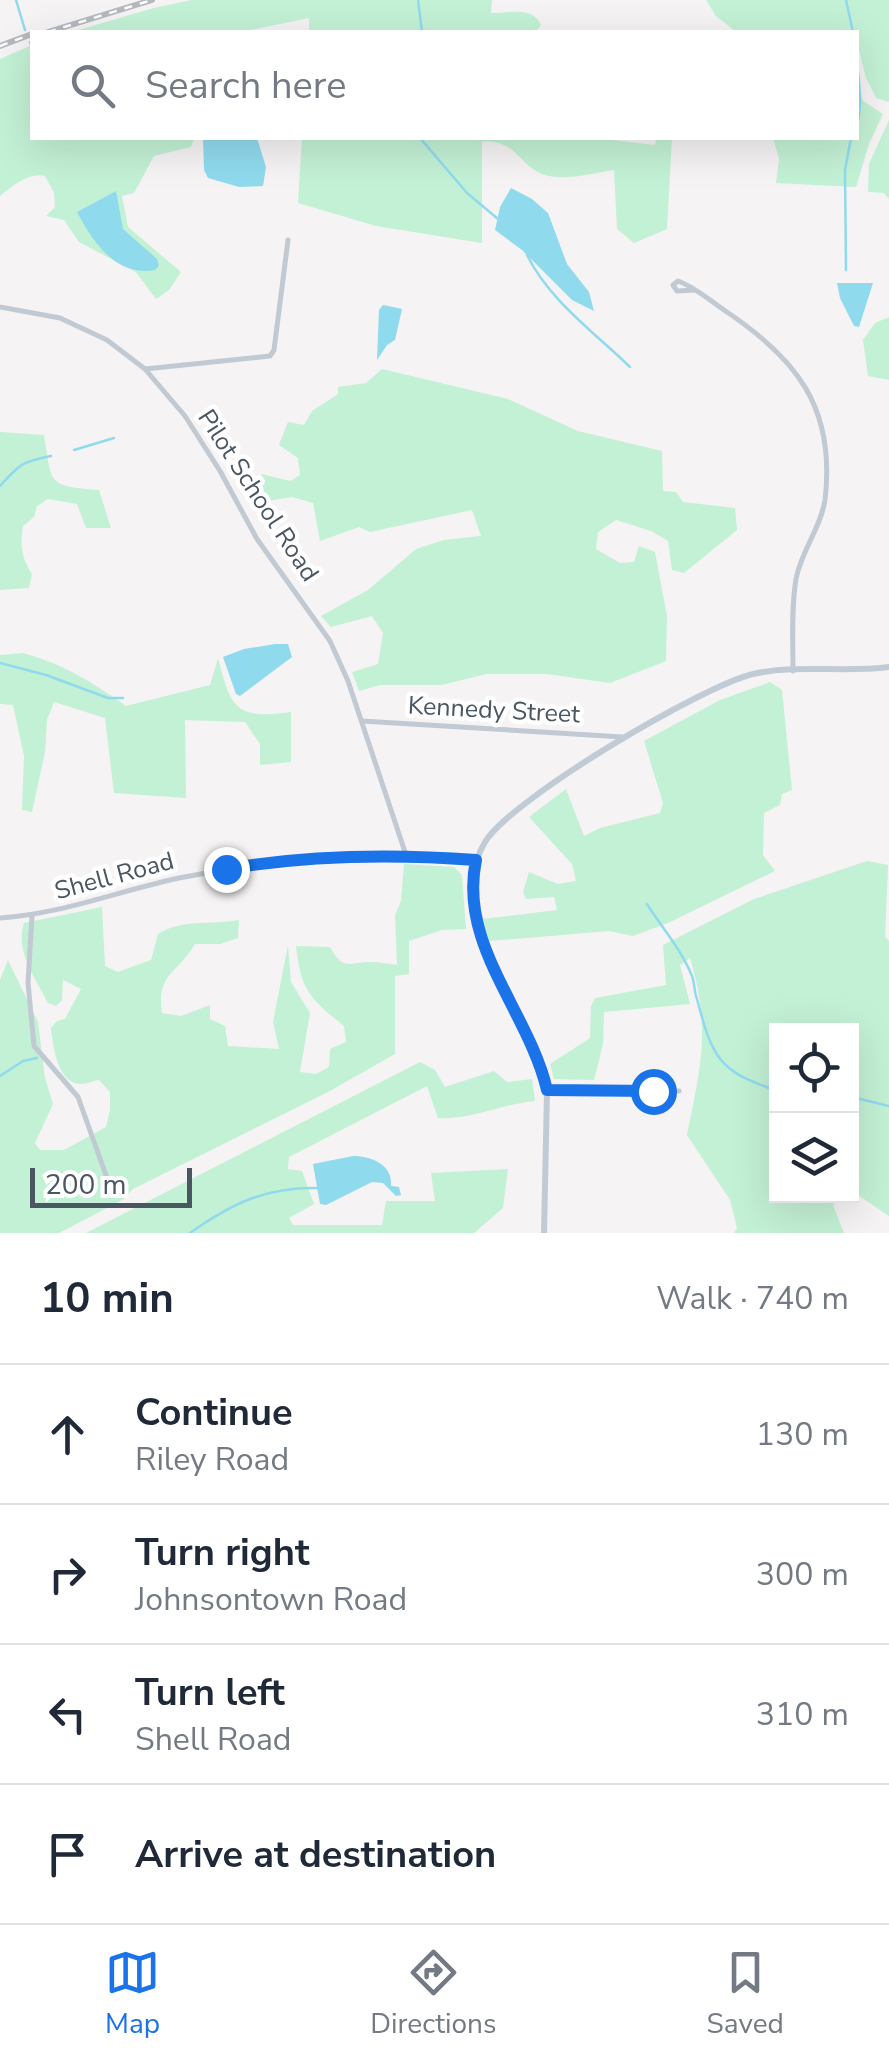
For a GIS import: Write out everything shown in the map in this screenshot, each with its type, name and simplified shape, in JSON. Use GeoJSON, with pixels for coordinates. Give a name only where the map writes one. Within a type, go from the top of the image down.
{"type":"FeatureCollection","features":[{"type":"Feature","properties":{"kind":"street"},"geometry":{"type":"LineString","coordinates":[[144,370],[270,356],[274,350],[288,240]]}},
{"type":"Feature","properties":{"kind":"street"},"geometry":{"type":"LineString","coordinates":[[696,290],[776,347],[806,386],[820,418],[825,497],[796,578],[793,671]]}},
{"type":"Feature","properties":{"kind":"street","name":"Pilot School Road"},"geometry":{"type":"LineString","coordinates":[[0,307],[60,318],[107,340],[144,370],[185,416],[257,540],[323,630],[341,664],[406,855]]}},
{"type":"Feature","properties":{"kind":"street"},"geometry":{"type":"LineString","coordinates":[[544,1233],[547,1090],[479,928],[473,881],[483,844],[505,820],[624,737],[725,684],[760,673],[889,667]]}},
{"type":"Feature","properties":{"kind":"street","name":"Kennedy Street"},"geometry":{"type":"LineString","coordinates":[[362,721],[624,737]]}},
{"type":"Feature","properties":{"kind":"street","name":"Shell Road"},"geometry":{"type":"LineString","coordinates":[[0,918],[32,916],[175,879],[248,865],[406,855],[476,860]]}},
{"type":"Feature","properties":{"kind":"street"},"geometry":{"type":"LineString","coordinates":[[32,916],[28,983],[34,1046],[78,1097],[112,1192]]}},
{"type":"Feature","properties":{"kind":"street"},"geometry":{"type":"LineString","coordinates":[[547,1090],[679,1091]]}},
{"type":"Feature","properties":{"kind":"green space"},"geometry":{"type":"Polygon","coordinates":[[[192,0],[492,0],[491,13],[526,13],[541,25],[537,30],[309,30],[309,18],[250,30],[78,30],[192,0]]]}},
{"type":"Feature","properties":{"kind":"green space"},"geometry":{"type":"Polygon","coordinates":[[[706,0],[889,0],[889,102],[876,98],[866,78],[859,30],[734,30],[716,16],[706,0]]]}},
{"type":"Feature","properties":{"kind":"green space"},"geometry":{"type":"Polygon","coordinates":[[[30,46],[30,140],[193,140],[191,147],[154,156],[134,193],[122,196],[128,227],[181,272],[169,290],[156,299],[136,272],[79,242],[64,220],[46,216],[55,207],[54,193],[45,176],[27,178],[0,196],[0,59],[30,46]]]}},
{"type":"Feature","properties":{"kind":"green space"},"geometry":{"type":"Polygon","coordinates":[[[859,90],[863,101],[883,114],[856,187],[776,183],[779,159],[774,140],[859,140],[859,90]]]}},
{"type":"Feature","properties":{"kind":"green space"},"geometry":{"type":"Polygon","coordinates":[[[889,120],[889,199],[884,193],[868,192],[869,164],[889,120]]]}},
{"type":"Feature","properties":{"kind":"green space"},"geometry":{"type":"Polygon","coordinates":[[[302,140],[612,140],[655,145],[656,140],[672,140],[667,229],[634,243],[617,229],[614,170],[578,176],[542,174],[509,148],[493,142],[482,142],[482,243],[376,226],[298,203],[302,140]]]}},
{"type":"Feature","properties":{"kind":"green space"},"geometry":{"type":"Polygon","coordinates":[[[889,317],[889,380],[868,376],[863,340],[875,323],[889,317]]]}},
{"type":"Feature","properties":{"kind":"green space"},"geometry":{"type":"Polygon","coordinates":[[[382,369],[508,399],[578,431],[662,451],[663,491],[676,492],[683,502],[735,508],[737,530],[684,573],[672,570],[668,541],[651,531],[616,520],[598,532],[596,549],[620,563],[634,562],[639,546],[655,552],[667,616],[666,661],[610,683],[547,674],[486,674],[442,685],[380,685],[359,691],[352,672],[378,664],[383,633],[372,616],[331,627],[321,616],[368,590],[416,549],[444,540],[481,536],[472,510],[370,532],[359,527],[320,541],[313,503],[292,497],[255,503],[250,496],[252,485],[262,474],[290,481],[300,475],[298,458],[279,445],[288,422],[304,425],[312,411],[338,394],[338,387],[366,383],[382,369]]]}},
{"type":"Feature","properties":{"kind":"green space"},"geometry":{"type":"Polygon","coordinates":[[[0,432],[44,435],[55,480],[70,487],[99,490],[111,528],[86,528],[77,504],[48,499],[37,506],[22,533],[24,557],[32,574],[29,588],[0,590],[0,432]]]}},
{"type":"Feature","properties":{"kind":"green space"},"geometry":{"type":"Polygon","coordinates":[[[23,653],[77,675],[126,706],[210,685],[218,658],[227,688],[238,706],[257,714],[291,712],[291,762],[260,765],[260,744],[245,722],[185,720],[186,798],[114,793],[105,718],[54,702],[47,720],[45,752],[32,812],[22,810],[24,756],[13,705],[0,704],[0,655],[23,653]]]}},
{"type":"Feature","properties":{"kind":"green space"},"geometry":{"type":"Polygon","coordinates":[[[770,682],[782,690],[792,790],[782,794],[780,805],[764,813],[763,855],[775,871],[633,936],[609,931],[489,941],[482,919],[557,910],[554,897],[526,899],[523,892],[529,872],[558,884],[576,881],[572,864],[529,817],[566,789],[584,836],[600,828],[660,813],[663,803],[644,741],[720,700],[770,682]]]}},
{"type":"Feature","properties":{"kind":"green space"},"geometry":{"type":"Polygon","coordinates":[[[867,861],[888,865],[885,937],[889,941],[889,1216],[859,1196],[859,1023],[769,1023],[769,1203],[836,1203],[833,1205],[844,1233],[734,1233],[737,1228],[730,1200],[687,1135],[702,1047],[700,1005],[690,958],[680,965],[690,1004],[604,1012],[603,1044],[594,1080],[554,1079],[550,1064],[590,1038],[595,998],[666,985],[663,945],[754,899],[867,861]]]}},
{"type":"Feature","properties":{"kind":"green space"},"geometry":{"type":"Polygon","coordinates":[[[404,864],[454,867],[462,875],[466,929],[442,930],[409,941],[409,974],[395,976],[395,1054],[328,1092],[133,1189],[124,1199],[59,1233],[0,1233],[0,980],[8,960],[38,1022],[45,1078],[53,1104],[35,1143],[40,1150],[64,1150],[106,1127],[110,1110],[110,1092],[99,1080],[74,1083],[62,1071],[51,1028],[65,1019],[81,989],[63,980],[62,1000],[56,1006],[48,1003],[24,954],[24,923],[102,907],[105,966],[118,972],[151,960],[158,934],[167,929],[239,920],[238,938],[220,944],[195,944],[165,982],[161,1000],[162,1013],[181,1016],[210,1005],[210,1019],[225,1026],[228,1046],[279,1049],[273,1022],[288,945],[291,982],[310,1013],[300,1072],[316,1074],[329,1067],[330,1049],[346,1042],[344,1026],[309,992],[296,946],[330,947],[339,960],[348,964],[397,965],[395,915],[401,901],[404,864]]]}},
{"type":"Feature","properties":{"kind":"green space"},"geometry":{"type":"Polygon","coordinates":[[[420,1062],[435,1070],[445,1087],[494,1071],[507,1082],[532,1079],[535,1101],[463,1117],[438,1118],[427,1086],[289,1157],[288,1169],[302,1171],[314,1204],[289,1218],[293,1225],[382,1225],[386,1201],[435,1201],[431,1173],[508,1169],[503,1208],[474,1233],[86,1233],[420,1062]]]}},
{"type":"Feature","properties":{"kind":"water"},"geometry":{"type":"Polygon","coordinates":[[[203,140],[258,140],[266,167],[263,186],[239,187],[208,178],[203,140]]]}},
{"type":"Feature","properties":{"kind":"water"},"geometry":{"type":"Polygon","coordinates":[[[511,188],[548,213],[567,264],[589,292],[594,311],[572,300],[522,250],[495,230],[500,207],[511,188]]]}},
{"type":"Feature","properties":{"kind":"water"},"geometry":{"type":"Polygon","coordinates":[[[116,191],[123,229],[157,259],[159,266],[155,270],[141,271],[117,263],[90,235],[77,212],[116,191]]]}},
{"type":"Feature","properties":{"kind":"water"},"geometry":{"type":"Polygon","coordinates":[[[837,283],[873,283],[859,327],[854,326],[840,298],[837,283]]]}},
{"type":"Feature","properties":{"kind":"water"},"geometry":{"type":"Polygon","coordinates":[[[383,305],[402,309],[395,340],[377,360],[379,310],[383,305]]]}},
{"type":"Feature","properties":{"kind":"water"},"geometry":{"type":"Polygon","coordinates":[[[288,644],[292,657],[240,696],[236,694],[223,657],[288,644]]]}},
{"type":"Feature","properties":{"kind":"water"},"geometry":{"type":"Polygon","coordinates":[[[353,1156],[385,1167],[391,1186],[399,1187],[401,1195],[396,1196],[383,1183],[372,1182],[326,1205],[320,1204],[313,1164],[353,1156]]]}},
{"type":"Feature","properties":{"kind":"waterway"},"geometry":{"type":"LineString","coordinates":[[16,0],[25,30]]}},
{"type":"Feature","properties":{"kind":"waterway"},"geometry":{"type":"LineString","coordinates":[[418,0],[422,30]]}},
{"type":"Feature","properties":{"kind":"waterway"},"geometry":{"type":"LineString","coordinates":[[846,0],[853,30]]}},
{"type":"Feature","properties":{"kind":"waterway"},"geometry":{"type":"LineString","coordinates":[[859,88],[859,109]]}},
{"type":"Feature","properties":{"kind":"waterway"},"geometry":{"type":"LineString","coordinates":[[422,140],[467,193],[498,219]]}},
{"type":"Feature","properties":{"kind":"waterway"},"geometry":{"type":"LineString","coordinates":[[846,270],[845,170],[851,140]]}},
{"type":"Feature","properties":{"kind":"waterway"},"geometry":{"type":"LineString","coordinates":[[527,255],[547,287],[630,367]]}},
{"type":"Feature","properties":{"kind":"waterway"},"geometry":{"type":"LineString","coordinates":[[74,450],[114,438]]}},
{"type":"Feature","properties":{"kind":"waterway"},"geometry":{"type":"LineString","coordinates":[[0,486],[22,465],[51,456]]}},
{"type":"Feature","properties":{"kind":"waterway"},"geometry":{"type":"LineString","coordinates":[[0,663],[108,698],[123,698]]}},
{"type":"Feature","properties":{"kind":"waterway"},"geometry":{"type":"LineString","coordinates":[[647,904],[688,966],[708,1035],[720,1059],[741,1076],[769,1087]]}},
{"type":"Feature","properties":{"kind":"waterway"},"geometry":{"type":"LineString","coordinates":[[0,1076],[23,1061],[37,1058]]}},
{"type":"Feature","properties":{"kind":"waterway"},"geometry":{"type":"LineString","coordinates":[[859,1099],[889,1106]]}},
{"type":"Feature","properties":{"kind":"waterway"},"geometry":{"type":"LineString","coordinates":[[190,1233],[249,1199],[298,1188],[317,1188]]}},
{"type":"Feature","properties":{"kind":"railway"},"geometry":{"type":"LineString","coordinates":[[54,30],[152,0]]}},
{"type":"Feature","properties":{"kind":"railway"},"geometry":{"type":"LineString","coordinates":[[0,46],[30,35]]}},
{"type":"Feature","properties":{"kind":"route"},"geometry":{"type":"LineString","coordinates":[[226,869],[406,855],[476,860],[474,906],[486,952],[541,1068],[547,1090],[653,1091]]}}]}
